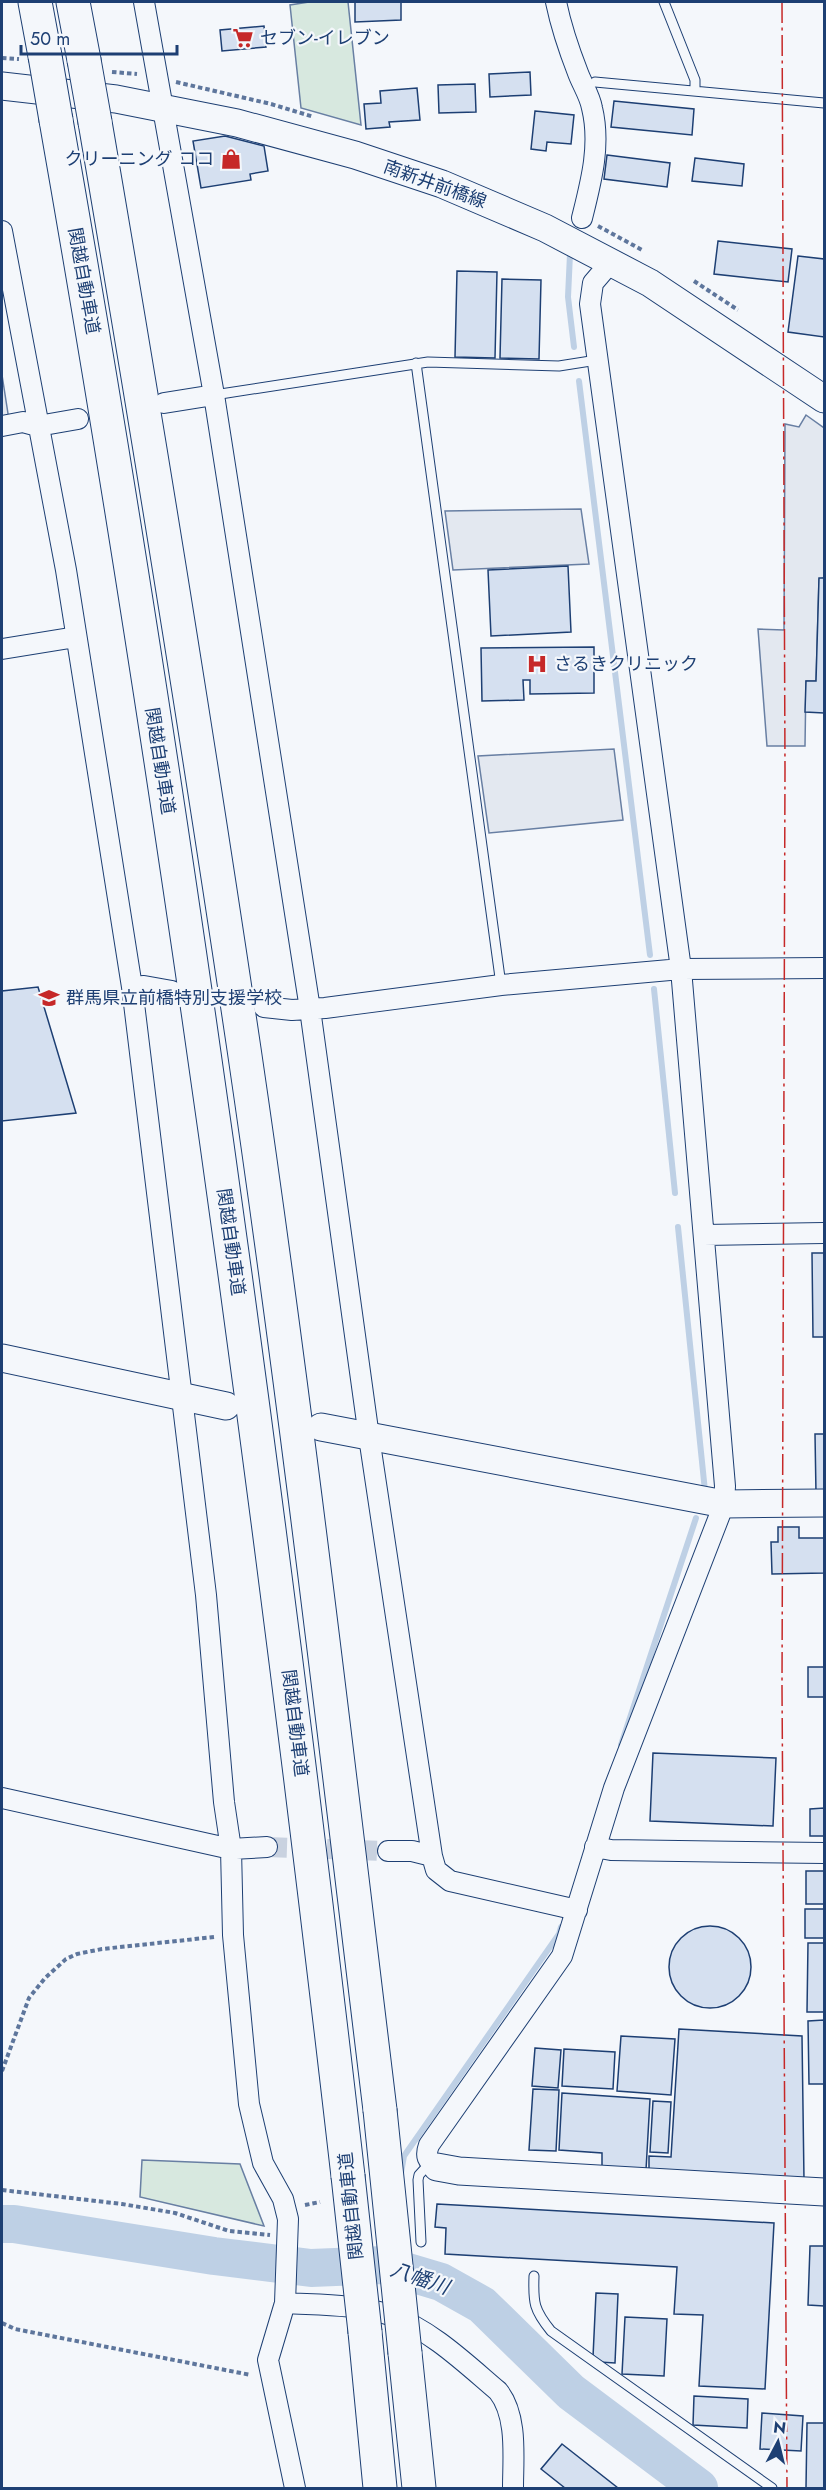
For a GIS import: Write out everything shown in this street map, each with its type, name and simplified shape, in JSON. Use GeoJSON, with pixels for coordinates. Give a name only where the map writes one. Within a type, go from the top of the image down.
{"type":"FeatureCollection","features":[{"type":"Feature","properties":{"kind":"highway","name":"関越自動車道"},"geometry":{"type":"LineString","coordinates":[[34,2],[95,341],[206,1055],[304,1792],[348,2176],[380,2488]]}},
{"type":"Feature","properties":{"kind":"highway","name":"関越自動車道"},"geometry":{"type":"LineString","coordinates":[[73,2],[162,525],[244,1051],[299,1458],[380,2110],[419,2488]]}},
{"type":"Feature","properties":{"kind":"street"},"geometry":{"type":"LineString","coordinates":[[144,2],[214,395],[310,1009],[369,1437],[432,1856],[436,1870],[450,1881],[577,1910]]}},
{"type":"Feature","properties":{"kind":"street"},"geometry":{"type":"LineString","coordinates":[[556,2],[569,50],[592,104],[594,116],[595,154],[582,218]]}},
{"type":"Feature","properties":{"kind":"street","name":"南新井前橋線"},"geometry":{"type":"LineString","coordinates":[[2,86],[116,99],[162,107],[297,138],[394,167],[496,206],[611,262],[676,300],[825,399]]}},
{"type":"Feature","properties":{"kind":"street"},"geometry":{"type":"LineString","coordinates":[[2,231],[66,570],[132,987],[206,1595],[224,1802],[231,1849],[232,1935],[249,2104],[263,2163],[286,2209],[288,2241],[285,2298],[270,2351],[269,2373],[277,2397],[295,2488]]}},
{"type":"Feature","properties":{"kind":"street"},"geometry":{"type":"LineString","coordinates":[[611,262],[593,283],[590,304],[681,969],[725,1486],[724,1504],[614,1788],[562,1956],[429,2145],[427,2157],[434,2165],[459,2171],[825,2192]]}},
{"type":"Feature","properties":{"kind":"street"},"geometry":{"type":"LineString","coordinates":[[164,403],[214,395]]}},
{"type":"Feature","properties":{"kind":"street"},"geometry":{"type":"LineString","coordinates":[[2,426],[23,422],[38,426],[78,419]]}},
{"type":"Feature","properties":{"kind":"street"},"geometry":{"type":"LineString","coordinates":[[2,649],[76,637]]}},
{"type":"Feature","properties":{"kind":"street"},"geometry":{"type":"LineString","coordinates":[[264,1007],[310,1009],[501,985],[681,969],[825,968]]}},
{"type":"Feature","properties":{"kind":"street"},"geometry":{"type":"LineString","coordinates":[[132,987],[144,986],[171,991]]}},
{"type":"Feature","properties":{"kind":"street"},"geometry":{"type":"LineString","coordinates":[[704,1235],[825,1233]]}},
{"type":"Feature","properties":{"kind":"street"},"geometry":{"type":"LineString","coordinates":[[2,1358],[226,1406]]}},
{"type":"Feature","properties":{"kind":"street"},"geometry":{"type":"LineString","coordinates":[[321,1426],[724,1504],[825,1503]]}},
{"type":"Feature","properties":{"kind":"street"},"geometry":{"type":"LineString","coordinates":[[2,1798],[231,1849],[267,1847]]}},
{"type":"Feature","properties":{"kind":"street"},"geometry":{"type":"LineString","coordinates":[[595,1847],[611,1850],[825,1853]]}},
{"type":"Feature","properties":{"kind":"street"},"geometry":{"type":"LineString","coordinates":[[388,1851],[412,1851],[432,1856]]}},
{"type":"Feature","properties":{"kind":"street"},"geometry":{"type":"LineString","coordinates":[[285,2298],[373,2311],[390,2316],[422,2331],[441,2344],[498,2391],[509,2413],[513,2452],[513,2488]]}},
{"type":"Feature","properties":{"kind":"lane"},"geometry":{"type":"LineString","coordinates":[[664,2],[695,80],[695,90]]}},
{"type":"Feature","properties":{"kind":"lane"},"geometry":{"type":"LineString","coordinates":[[595,82],[825,103]]}},
{"type":"Feature","properties":{"kind":"lane"},"geometry":{"type":"LineString","coordinates":[[214,395],[416,363],[560,366],[597,360]]}},
{"type":"Feature","properties":{"kind":"lane"},"geometry":{"type":"LineString","coordinates":[[416,363],[501,985]]}},
{"type":"Feature","properties":{"kind":"lane"},"geometry":{"type":"LineString","coordinates":[[421,2242],[419,2175],[434,2165]]}},
{"type":"Feature","properties":{"kind":"lane"},"geometry":{"type":"LineString","coordinates":[[534,2276],[533,2300],[537,2314],[552,2331],[772,2488]]}},
{"type":"Feature","properties":{"kind":"path"},"geometry":{"type":"LineString","coordinates":[[2,2071],[29,1998],[45,1978],[66,1959],[102,1948],[232,1935]]}},
{"type":"Feature","properties":{"kind":"path"},"geometry":{"type":"LineString","coordinates":[[2,2190],[175,2213],[229,2231],[288,2241]]}},
{"type":"Feature","properties":{"kind":"path"},"geometry":{"type":"LineString","coordinates":[[2,2323],[15,2329],[242,2374],[259,2376],[269,2373]]}},
{"type":"Feature","properties":{"kind":"shaded area"},"geometry":{"type":"Polygon","coordinates":[[[309,2],[348,2],[361,125],[301,108],[290,5],[309,2]]]}},
{"type":"Feature","properties":{"kind":"shaded area"},"geometry":{"type":"Polygon","coordinates":[[[2,375],[9,420],[2,421],[2,375]]]}},
{"type":"Feature","properties":{"kind":"shaded area"},"geometry":{"type":"Polygon","coordinates":[[[806,415],[824,428],[824,578],[819,579],[816,681],[806,681],[805,746],[767,746],[758,629],[784,630],[785,424],[799,427],[806,415]]]}},
{"type":"Feature","properties":{"kind":"shaded area"},"geometry":{"type":"Polygon","coordinates":[[[581,509],[589,564],[453,570],[445,511],[581,509]]]}},
{"type":"Feature","properties":{"kind":"shaded area"},"geometry":{"type":"Polygon","coordinates":[[[614,749],[623,820],[489,833],[478,756],[614,749]]]}},
{"type":"Feature","properties":{"kind":"shaded area"},"geometry":{"type":"Polygon","coordinates":[[[142,2160],[240,2164],[264,2226],[140,2197],[142,2160]]]}},
{"type":"Feature","properties":{"kind":"building"},"geometry":{"type":"Polygon","coordinates":[[[355,2],[401,2],[401,20],[355,22],[355,2]]]}},
{"type":"Feature","properties":{"kind":"building","name":"セブン-イレブン"},"geometry":{"type":"Polygon","coordinates":[[[264,26],[266,47],[222,51],[220,30],[264,26]]]}},
{"type":"Feature","properties":{"kind":"building"},"geometry":{"type":"Polygon","coordinates":[[[530,72],[531,95],[490,97],[489,74],[530,72]]]}},
{"type":"Feature","properties":{"kind":"building"},"geometry":{"type":"Polygon","coordinates":[[[475,84],[476,112],[439,113],[438,85],[475,84]]]}},
{"type":"Feature","properties":{"kind":"building"},"geometry":{"type":"Polygon","coordinates":[[[417,88],[420,120],[389,122],[390,127],[366,129],[364,104],[381,103],[380,91],[417,88]]]}},
{"type":"Feature","properties":{"kind":"building"},"geometry":{"type":"Polygon","coordinates":[[[614,101],[694,109],[692,135],[611,127],[614,101]]]}},
{"type":"Feature","properties":{"kind":"building"},"geometry":{"type":"Polygon","coordinates":[[[535,111],[574,115],[571,144],[547,142],[546,151],[531,149],[535,111]]]}},
{"type":"Feature","properties":{"kind":"building","name":"クリーニング ココ"},"geometry":{"type":"Polygon","coordinates":[[[225,136],[264,146],[268,171],[250,174],[251,180],[201,188],[193,141],[225,136]]]}},
{"type":"Feature","properties":{"kind":"building"},"geometry":{"type":"Polygon","coordinates":[[[607,155],[670,163],[667,187],[604,179],[607,155]]]}},
{"type":"Feature","properties":{"kind":"building"},"geometry":{"type":"Polygon","coordinates":[[[695,158],[744,164],[742,186],[692,181],[695,158]]]}},
{"type":"Feature","properties":{"kind":"building"},"geometry":{"type":"Polygon","coordinates":[[[718,241],[792,249],[788,282],[714,274],[718,241]]]}},
{"type":"Feature","properties":{"kind":"building"},"geometry":{"type":"Polygon","coordinates":[[[798,256],[824,259],[824,337],[788,332],[798,256]]]}},
{"type":"Feature","properties":{"kind":"building"},"geometry":{"type":"Polygon","coordinates":[[[457,271],[497,272],[495,358],[455,357],[457,271]]]}},
{"type":"Feature","properties":{"kind":"building"},"geometry":{"type":"Polygon","coordinates":[[[502,279],[541,280],[539,359],[500,358],[502,279]]]}},
{"type":"Feature","properties":{"kind":"building"},"geometry":{"type":"Polygon","coordinates":[[[568,566],[571,632],[491,636],[488,570],[568,566]]]}},
{"type":"Feature","properties":{"kind":"building"},"geometry":{"type":"Polygon","coordinates":[[[819,578],[824,578],[824,713],[805,712],[806,681],[816,681],[819,578]]]}},
{"type":"Feature","properties":{"kind":"building","name":"さるきクリニック"},"geometry":{"type":"Polygon","coordinates":[[[594,647],[594,693],[530,694],[530,680],[523,680],[524,700],[482,701],[481,648],[594,647]]]}},
{"type":"Feature","properties":{"kind":"building"},"geometry":{"type":"Polygon","coordinates":[[[38,987],[76,1113],[2,1121],[2,991],[38,987]]]}},
{"type":"Feature","properties":{"kind":"building"},"geometry":{"type":"Polygon","coordinates":[[[812,1253],[824,1253],[824,1337],[813,1337],[812,1253]]]}},
{"type":"Feature","properties":{"kind":"building"},"geometry":{"type":"Polygon","coordinates":[[[815,1434],[824,1434],[824,1493],[816,1493],[815,1434]]]}},
{"type":"Feature","properties":{"kind":"building"},"geometry":{"type":"Polygon","coordinates":[[[778,1527],[799,1527],[799,1538],[824,1538],[824,1573],[772,1574],[771,1542],[778,1542],[778,1527]]]}},
{"type":"Feature","properties":{"kind":"building"},"geometry":{"type":"Polygon","coordinates":[[[808,1667],[824,1667],[824,1697],[808,1697],[808,1667]]]}},
{"type":"Feature","properties":{"kind":"building"},"geometry":{"type":"Polygon","coordinates":[[[653,1753],[776,1758],[773,1826],[650,1821],[653,1753]]]}},
{"type":"Feature","properties":{"kind":"building"},"geometry":{"type":"Polygon","coordinates":[[[824,1808],[824,1836],[810,1836],[810,1809],[824,1808]]]}},
{"type":"Feature","properties":{"kind":"building"},"geometry":{"type":"Polygon","coordinates":[[[806,1871],[824,1871],[824,1904],[806,1904],[806,1871]]]}},
{"type":"Feature","properties":{"kind":"building"},"geometry":{"type":"Polygon","coordinates":[[[805,1909],[824,1909],[824,1938],[805,1938],[805,1909]]]}},
{"type":"Feature","properties":{"kind":"building"},"geometry":{"type":"Polygon","coordinates":[[[710,1926],[726,1930],[739,1938],[747,1951],[751,1967],[747,1983],[739,1996],[726,2004],[710,2008],[694,2004],[681,1996],[673,1983],[669,1967],[673,1951],[681,1938],[694,1930],[710,1926]]]}},
{"type":"Feature","properties":{"kind":"building"},"geometry":{"type":"Polygon","coordinates":[[[808,1943],[824,1943],[824,2012],[807,2012],[808,1943]]]}},
{"type":"Feature","properties":{"kind":"building"},"geometry":{"type":"Polygon","coordinates":[[[824,2020],[824,2084],[809,2084],[808,2021],[824,2020]]]}},
{"type":"Feature","properties":{"kind":"building"},"geometry":{"type":"Polygon","coordinates":[[[679,2029],[802,2036],[804,2180],[649,2171],[649,2156],[671,2157],[679,2029]]]}},
{"type":"Feature","properties":{"kind":"building"},"geometry":{"type":"Polygon","coordinates":[[[621,2036],[675,2039],[671,2095],[617,2091],[621,2036]]]}},
{"type":"Feature","properties":{"kind":"building"},"geometry":{"type":"Polygon","coordinates":[[[535,2048],[561,2050],[558,2088],[532,2086],[535,2048]]]}},
{"type":"Feature","properties":{"kind":"building"},"geometry":{"type":"Polygon","coordinates":[[[564,2049],[615,2052],[613,2089],[562,2086],[564,2049]]]}},
{"type":"Feature","properties":{"kind":"building"},"geometry":{"type":"Polygon","coordinates":[[[533,2089],[559,2090],[556,2151],[529,2150],[533,2089]]]}},
{"type":"Feature","properties":{"kind":"building"},"geometry":{"type":"Polygon","coordinates":[[[562,2093],[650,2099],[646,2170],[602,2168],[602,2153],[559,2150],[562,2093]]]}},
{"type":"Feature","properties":{"kind":"building"},"geometry":{"type":"Polygon","coordinates":[[[653,2101],[671,2102],[668,2153],[650,2152],[653,2101]]]}},
{"type":"Feature","properties":{"kind":"building"},"geometry":{"type":"Polygon","coordinates":[[[437,2204],[774,2223],[765,2389],[699,2386],[703,2315],[674,2314],[677,2267],[445,2254],[446,2228],[435,2227],[437,2204]]]}},
{"type":"Feature","properties":{"kind":"building"},"geometry":{"type":"Polygon","coordinates":[[[810,2246],[824,2246],[824,2306],[808,2305],[810,2246]]]}},
{"type":"Feature","properties":{"kind":"building"},"geometry":{"type":"Polygon","coordinates":[[[596,2293],[618,2294],[615,2363],[599,2362],[593,2357],[596,2293]]]}},
{"type":"Feature","properties":{"kind":"building"},"geometry":{"type":"Polygon","coordinates":[[[625,2317],[667,2319],[664,2376],[622,2374],[625,2317]]]}},
{"type":"Feature","properties":{"kind":"building"},"geometry":{"type":"Polygon","coordinates":[[[694,2396],[748,2399],[747,2428],[693,2425],[694,2396]]]}},
{"type":"Feature","properties":{"kind":"building"},"geometry":{"type":"Polygon","coordinates":[[[762,2413],[803,2416],[801,2451],[760,2449],[762,2413]]]}},
{"type":"Feature","properties":{"kind":"building"},"geometry":{"type":"Polygon","coordinates":[[[807,2423],[824,2423],[824,2488],[806,2488],[807,2423]]]}},
{"type":"Feature","properties":{"kind":"building"},"geometry":{"type":"Polygon","coordinates":[[[562,2444],[618,2488],[565,2488],[541,2469],[562,2444]]]}},
{"type":"Feature","properties":{"kind":"waterway"},"geometry":{"type":"LineString","coordinates":[[570,254],[568,297],[574,347]]}},
{"type":"Feature","properties":{"kind":"waterway"},"geometry":{"type":"LineString","coordinates":[[579,381],[650,955]]}},
{"type":"Feature","properties":{"kind":"waterway"},"geometry":{"type":"LineString","coordinates":[[654,989],[675,1193]]}},
{"type":"Feature","properties":{"kind":"waterway"},"geometry":{"type":"LineString","coordinates":[[678,1227],[705,1491]]}},
{"type":"Feature","properties":{"kind":"waterway"},"geometry":{"type":"LineString","coordinates":[[621,1745],[696,1518]]}},
{"type":"Feature","properties":{"kind":"waterway"},"geometry":{"type":"LineString","coordinates":[[401,2173],[404,2156],[559,1934],[561,1927]]}},
{"type":"Feature","properties":{"kind":"waterway","name":"八幡川"},"geometry":{"type":"LineString","coordinates":[[2,2224],[311,2268],[384,2265],[441,2282],[482,2305],[571,2392],[699,2488]]}},
{"type":"Feature","properties":{"kind":"tunnel"},"geometry":{"type":"LineString","coordinates":[[267,1847],[388,1851]]}},
{"type":"Feature","properties":{"kind":"power"},"geometry":{"type":"LineString","coordinates":[[782,2],[785,768],[782,1686],[787,2488]]}},
{"type":"Feature","properties":{"kind":"place","name":"セブン-イレブン"},"geometry":{"type":"Point","coordinates":[243,38]}},
{"type":"Feature","properties":{"kind":"place","name":"クリーニング ココ"},"geometry":{"type":"Point","coordinates":[231,159]}},
{"type":"Feature","properties":{"kind":"place","name":"さるきクリニック"},"geometry":{"type":"Point","coordinates":[537,664]}},
{"type":"Feature","properties":{"kind":"place","name":"群馬県立前橋特別支援学校"},"geometry":{"type":"Point","coordinates":[49,998]}}]}
